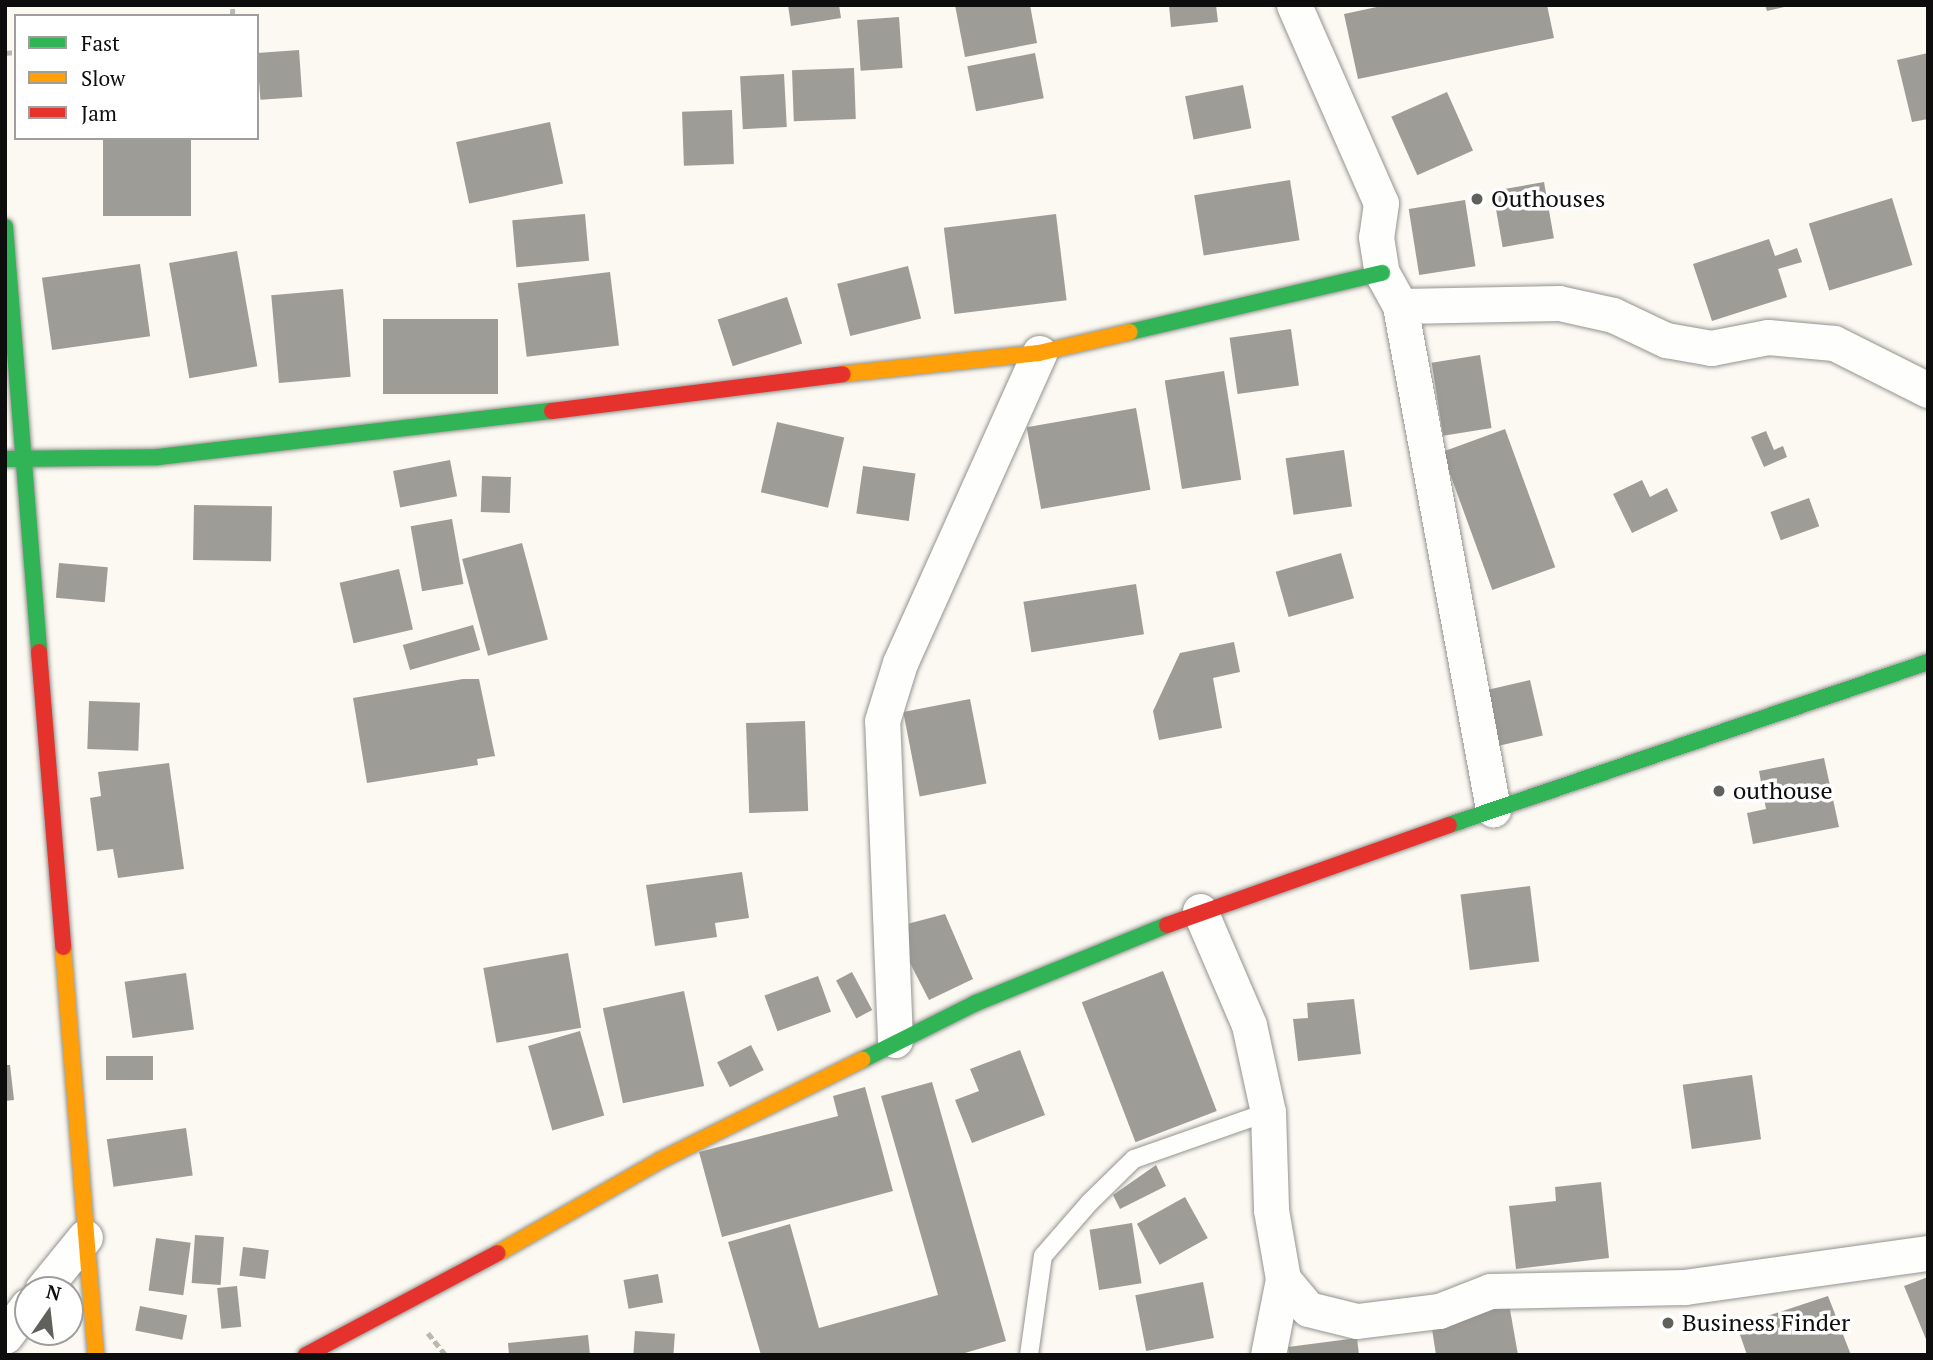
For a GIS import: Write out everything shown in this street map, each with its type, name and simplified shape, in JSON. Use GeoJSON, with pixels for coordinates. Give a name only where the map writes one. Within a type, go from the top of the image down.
{"type":"FeatureCollection","features":[{"type":"Feature","properties":{"kind":"street"},"geometry":{"type":"LineString","coordinates":[[1294,5],[1381,203],[1376,237],[1382,273],[1399,306],[1493,809]]}},
{"type":"Feature","properties":{"kind":"street"},"geometry":{"type":"LineString","coordinates":[[5,227],[96,1355]]}},
{"type":"Feature","properties":{"kind":"street"},"geometry":{"type":"LineString","coordinates":[[5,458],[158,457],[307,442],[636,396],[1039,353],[1382,273]]}},
{"type":"Feature","properties":{"kind":"street"},"geometry":{"type":"LineString","coordinates":[[1399,306],[1559,303],[1613,315],[1666,340],[1711,348],[1768,337],[1834,343],[1928,390]]}},
{"type":"Feature","properties":{"kind":"street"},"geometry":{"type":"LineString","coordinates":[[895,1040],[883,721],[900,663],[1039,353]]}},
{"type":"Feature","properties":{"kind":"street"},"geometry":{"type":"LineString","coordinates":[[306,1355],[895,1040],[1200,911],[1928,662]]}},
{"type":"Feature","properties":{"kind":"street"},"geometry":{"type":"LineString","coordinates":[[1200,911],[1250,1025],[1268,1112],[1271,1210],[1283,1279],[1268,1355]]}},
{"type":"Feature","properties":{"kind":"street"},"geometry":{"type":"LineString","coordinates":[[53,1276],[85,1237]]}},
{"type":"Feature","properties":{"kind":"street"},"geometry":{"type":"LineString","coordinates":[[1283,1279],[1308,1309],[1357,1321],[1439,1311],[1490,1291],[1685,1287],[1928,1253]]}},
{"type":"Feature","properties":{"kind":"lane"},"geometry":{"type":"LineString","coordinates":[[1029,1355],[1043,1256],[1090,1203],[1134,1159],[1268,1112]]}},
{"type":"Feature","properties":{"kind":"building"},"geometry":{"type":"Polygon","coordinates":[[[788,5],[839,5],[841,18],[791,26],[788,5]]]}},
{"type":"Feature","properties":{"kind":"building"},"geometry":{"type":"Polygon","coordinates":[[[955,5],[1030,5],[1037,43],[965,57],[955,5]]]}},
{"type":"Feature","properties":{"kind":"building"},"geometry":{"type":"Polygon","coordinates":[[[1169,5],[1216,5],[1218,22],[1171,27],[1169,5]]]}},
{"type":"Feature","properties":{"kind":"building"},"geometry":{"type":"Polygon","coordinates":[[[1386,5],[1547,5],[1554,38],[1358,79],[1344,14],[1386,5]]]}},
{"type":"Feature","properties":{"kind":"building"},"geometry":{"type":"Polygon","coordinates":[[[1765,5],[1788,5],[1788,6],[1767,11],[1765,5]]]}},
{"type":"Feature","properties":{"kind":"building"},"geometry":{"type":"Polygon","coordinates":[[[899,17],[903,68],[861,71],[857,20],[899,17]]]}},
{"type":"Feature","properties":{"kind":"building"},"geometry":{"type":"Polygon","coordinates":[[[299,50],[302,97],[260,100],[259,53],[299,50]]]}},
{"type":"Feature","properties":{"kind":"building"},"geometry":{"type":"Polygon","coordinates":[[[1035,53],[1044,98],[976,111],[967,66],[1035,53]]]}},
{"type":"Feature","properties":{"kind":"building"},"geometry":{"type":"Polygon","coordinates":[[[1928,53],[1928,119],[1912,122],[1897,60],[1928,53]]]}},
{"type":"Feature","properties":{"kind":"building"},"geometry":{"type":"Polygon","coordinates":[[[854,68],[856,119],[794,121],[792,70],[854,68]]]}},
{"type":"Feature","properties":{"kind":"building"},"geometry":{"type":"Polygon","coordinates":[[[784,74],[787,127],[743,129],[740,76],[784,74]]]}},
{"type":"Feature","properties":{"kind":"building"},"geometry":{"type":"Polygon","coordinates":[[[1243,85],[1251,128],[1193,139],[1185,96],[1243,85]]]}},
{"type":"Feature","properties":{"kind":"building"},"geometry":{"type":"Polygon","coordinates":[[[1447,92],[1473,150],[1417,175],[1391,117],[1447,92]]]}},
{"type":"Feature","properties":{"kind":"building"},"geometry":{"type":"Polygon","coordinates":[[[732,110],[734,164],[684,166],[682,112],[732,110]]]}},
{"type":"Feature","properties":{"kind":"building"},"geometry":{"type":"Polygon","coordinates":[[[550,122],[563,184],[469,204],[456,142],[550,122]]]}},
{"type":"Feature","properties":{"kind":"building"},"geometry":{"type":"Polygon","coordinates":[[[103,140],[191,140],[191,216],[103,216],[103,140]]]}},
{"type":"Feature","properties":{"kind":"building"},"geometry":{"type":"Polygon","coordinates":[[[1290,180],[1300,240],[1204,255],[1194,195],[1290,180]]]}},
{"type":"Feature","properties":{"kind":"building"},"geometry":{"type":"Polygon","coordinates":[[[1544,182],[1554,238],[1503,247],[1493,191],[1544,182]]]}},
{"type":"Feature","properties":{"kind":"building","name":"Outhouses"},"geometry":{"type":"Polygon","coordinates":[[[1482,193],[1485,202],[1472,206],[1469,195],[1482,193]]]}},
{"type":"Feature","properties":{"kind":"building"},"geometry":{"type":"Polygon","coordinates":[[[1892,198],[1912,265],[1829,290],[1809,223],[1892,198]]]}},
{"type":"Feature","properties":{"kind":"building"},"geometry":{"type":"Polygon","coordinates":[[[1465,200],[1475,266],[1419,275],[1409,209],[1465,200]]]}},
{"type":"Feature","properties":{"kind":"building"},"geometry":{"type":"Polygon","coordinates":[[[585,214],[589,261],[516,267],[512,220],[585,214]]]}},
{"type":"Feature","properties":{"kind":"building"},"geometry":{"type":"Polygon","coordinates":[[[1056,214],[1067,300],[954,314],[944,228],[1056,214]]]}},
{"type":"Feature","properties":{"kind":"building"},"geometry":{"type":"Polygon","coordinates":[[[1769,239],[1775,256],[1797,248],[1802,262],[1778,269],[1787,297],[1712,321],[1693,264],[1769,239]]]}},
{"type":"Feature","properties":{"kind":"building"},"geometry":{"type":"Polygon","coordinates":[[[237,251],[257,366],[189,378],[169,263],[237,251]]]}},
{"type":"Feature","properties":{"kind":"building"},"geometry":{"type":"Polygon","coordinates":[[[140,264],[150,336],[52,350],[42,278],[140,264]]]}},
{"type":"Feature","properties":{"kind":"building"},"geometry":{"type":"Polygon","coordinates":[[[908,266],[921,318],[850,336],[837,284],[908,266]]]}},
{"type":"Feature","properties":{"kind":"building"},"geometry":{"type":"Polygon","coordinates":[[[610,272],[619,345],[527,357],[518,283],[610,272]]]}},
{"type":"Feature","properties":{"kind":"building"},"geometry":{"type":"Polygon","coordinates":[[[343,289],[351,377],[279,383],[271,295],[343,289]]]}},
{"type":"Feature","properties":{"kind":"building"},"geometry":{"type":"Polygon","coordinates":[[[787,297],[802,344],[733,366],[718,320],[787,297]]]}},
{"type":"Feature","properties":{"kind":"building"},"geometry":{"type":"Polygon","coordinates":[[[383,319],[498,319],[498,394],[383,394],[383,319]]]}},
{"type":"Feature","properties":{"kind":"building"},"geometry":{"type":"Polygon","coordinates":[[[1291,329],[1299,385],[1238,394],[1230,338],[1291,329]]]}},
{"type":"Feature","properties":{"kind":"building"},"geometry":{"type":"Polygon","coordinates":[[[1480,355],[1492,428],[1443,436],[1432,363],[1480,355]]]}},
{"type":"Feature","properties":{"kind":"building"},"geometry":{"type":"Polygon","coordinates":[[[1224,371],[1241,480],[1182,489],[1165,380],[1224,371]]]}},
{"type":"Feature","properties":{"kind":"building"},"geometry":{"type":"Polygon","coordinates":[[[1136,408],[1150,490],[1041,509],[1027,427],[1136,408]]]}},
{"type":"Feature","properties":{"kind":"building"},"geometry":{"type":"Polygon","coordinates":[[[777,422],[844,438],[828,508],[761,492],[777,422]]]}},
{"type":"Feature","properties":{"kind":"building"},"geometry":{"type":"Polygon","coordinates":[[[1505,429],[1555,567],[1492,590],[1442,452],[1505,429]]]}},
{"type":"Feature","properties":{"kind":"building"},"geometry":{"type":"Polygon","coordinates":[[[1766,431],[1774,450],[1783,446],[1787,457],[1764,467],[1751,437],[1766,431]]]}},
{"type":"Feature","properties":{"kind":"building"},"geometry":{"type":"Polygon","coordinates":[[[1344,450],[1352,506],[1294,515],[1286,458],[1344,450]]]}},
{"type":"Feature","properties":{"kind":"building"},"geometry":{"type":"Polygon","coordinates":[[[450,460],[457,496],[400,507],[393,471],[450,460]]]}},
{"type":"Feature","properties":{"kind":"building"},"geometry":{"type":"Polygon","coordinates":[[[863,466],[915,473],[909,521],[856,514],[863,466]]]}},
{"type":"Feature","properties":{"kind":"building"},"geometry":{"type":"Polygon","coordinates":[[[482,476],[511,477],[510,513],[481,512],[482,476]]]}},
{"type":"Feature","properties":{"kind":"building"},"geometry":{"type":"Polygon","coordinates":[[[1642,480],[1650,497],[1667,488],[1678,511],[1632,533],[1613,494],[1642,480]]]}},
{"type":"Feature","properties":{"kind":"building"},"geometry":{"type":"Polygon","coordinates":[[[1809,498],[1819,526],[1781,540],[1770,512],[1809,498]]]}},
{"type":"Feature","properties":{"kind":"building"},"geometry":{"type":"Polygon","coordinates":[[[194,505],[272,506],[271,561],[193,560],[194,505]]]}},
{"type":"Feature","properties":{"kind":"building"},"geometry":{"type":"Polygon","coordinates":[[[452,519],[463,584],[422,591],[411,526],[452,519]]]}},
{"type":"Feature","properties":{"kind":"building"},"geometry":{"type":"Polygon","coordinates":[[[522,543],[548,640],[488,656],[462,559],[522,543]]]}},
{"type":"Feature","properties":{"kind":"building"},"geometry":{"type":"Polygon","coordinates":[[[1341,553],[1354,598],[1289,617],[1276,572],[1341,553]]]}},
{"type":"Feature","properties":{"kind":"building"},"geometry":{"type":"Polygon","coordinates":[[[59,563],[108,567],[105,602],[56,598],[59,563]]]}},
{"type":"Feature","properties":{"kind":"building"},"geometry":{"type":"Polygon","coordinates":[[[399,569],[413,629],[354,643],[340,583],[399,569]]]}},
{"type":"Feature","properties":{"kind":"building"},"geometry":{"type":"Polygon","coordinates":[[[1136,584],[1144,634],[1031,652],[1023,602],[1136,584]]]}},
{"type":"Feature","properties":{"kind":"building"},"geometry":{"type":"Polygon","coordinates":[[[473,625],[480,650],[410,670],[403,645],[473,625]]]}},
{"type":"Feature","properties":{"kind":"building"},"geometry":{"type":"Polygon","coordinates":[[[1234,642],[1240,672],[1213,678],[1222,728],[1159,740],[1153,711],[1180,653],[1234,642]]]}},
{"type":"Feature","properties":{"kind":"building"},"geometry":{"type":"Polygon","coordinates":[[[463,679],[479,679],[495,756],[477,759],[478,765],[367,783],[353,698],[463,679]]]}},
{"type":"Feature","properties":{"kind":"building"},"geometry":{"type":"Polygon","coordinates":[[[1530,680],[1543,736],[1473,752],[1460,696],[1530,680]]]}},
{"type":"Feature","properties":{"kind":"building"},"geometry":{"type":"Polygon","coordinates":[[[970,699],[986,783],[920,796],[903,712],[970,699]]]}},
{"type":"Feature","properties":{"kind":"building"},"geometry":{"type":"Polygon","coordinates":[[[89,701],[140,703],[138,751],[87,749],[89,701]]]}},
{"type":"Feature","properties":{"kind":"building"},"geometry":{"type":"Polygon","coordinates":[[[805,721],[808,811],[749,813],[746,723],[805,721]]]}},
{"type":"Feature","properties":{"kind":"building"},"geometry":{"type":"Polygon","coordinates":[[[1824,758],[1839,827],[1753,844],[1747,813],[1766,809],[1759,771],[1824,758]]]}},
{"type":"Feature","properties":{"kind":"building"},"geometry":{"type":"Polygon","coordinates":[[[169,763],[184,869],[118,878],[113,849],[97,851],[90,798],[101,796],[98,772],[169,763]]]}},
{"type":"Feature","properties":{"kind":"building","name":"outhouse"},"geometry":{"type":"Polygon","coordinates":[[[1713,785],[1724,785],[1724,797],[1714,798],[1713,785]]]}},
{"type":"Feature","properties":{"kind":"building"},"geometry":{"type":"Polygon","coordinates":[[[742,872],[749,918],[715,923],[717,937],[655,946],[646,885],[742,872]]]}},
{"type":"Feature","properties":{"kind":"building"},"geometry":{"type":"Polygon","coordinates":[[[1530,886],[1539,961],[1470,970],[1461,895],[1530,886]]]}},
{"type":"Feature","properties":{"kind":"building"},"geometry":{"type":"Polygon","coordinates":[[[945,914],[973,979],[929,1000],[892,928],[945,914]]]}},
{"type":"Feature","properties":{"kind":"building"},"geometry":{"type":"Polygon","coordinates":[[[568,953],[581,1028],[497,1043],[483,968],[568,953]]]}},
{"type":"Feature","properties":{"kind":"building"},"geometry":{"type":"Polygon","coordinates":[[[1163,971],[1217,1111],[1136,1142],[1082,1002],[1163,971]]]}},
{"type":"Feature","properties":{"kind":"building"},"geometry":{"type":"Polygon","coordinates":[[[852,972],[872,1010],[856,1018],[836,980],[852,972]]]}},
{"type":"Feature","properties":{"kind":"building"},"geometry":{"type":"Polygon","coordinates":[[[186,973],[194,1029],[133,1038],[125,982],[186,973]]]}},
{"type":"Feature","properties":{"kind":"building"},"geometry":{"type":"Polygon","coordinates":[[[818,976],[831,1012],[777,1031],[764,995],[818,976]]]}},
{"type":"Feature","properties":{"kind":"building"},"geometry":{"type":"Polygon","coordinates":[[[684,991],[704,1086],[623,1103],[603,1008],[684,991]]]}},
{"type":"Feature","properties":{"kind":"building"},"geometry":{"type":"Polygon","coordinates":[[[1354,999],[1361,1054],[1298,1061],[1293,1019],[1308,1018],[1307,1003],[1354,999]]]}},
{"type":"Feature","properties":{"kind":"building"},"geometry":{"type":"Polygon","coordinates":[[[580,1031],[604,1116],[552,1130],[528,1046],[580,1031]]]}},
{"type":"Feature","properties":{"kind":"building"},"geometry":{"type":"Polygon","coordinates":[[[751,1045],[764,1070],[730,1087],[717,1062],[751,1045]]]}},
{"type":"Feature","properties":{"kind":"building"},"geometry":{"type":"Polygon","coordinates":[[[1020,1050],[1045,1115],[972,1143],[955,1100],[979,1091],[970,1069],[1020,1050]]]}},
{"type":"Feature","properties":{"kind":"building"},"geometry":{"type":"Polygon","coordinates":[[[106,1056],[153,1056],[153,1080],[106,1080],[106,1056]]]}},
{"type":"Feature","properties":{"kind":"building"},"geometry":{"type":"Polygon","coordinates":[[[5,1065],[10,1065],[14,1100],[5,1101],[5,1065]]]}},
{"type":"Feature","properties":{"kind":"building"},"geometry":{"type":"Polygon","coordinates":[[[1752,1075],[1761,1139],[1692,1149],[1683,1085],[1752,1075]]]}},
{"type":"Feature","properties":{"kind":"building"},"geometry":{"type":"Polygon","coordinates":[[[932,1082],[1006,1341],[958,1355],[761,1355],[728,1242],[790,1224],[819,1328],[938,1295],[881,1096],[932,1082]]]}},
{"type":"Feature","properties":{"kind":"building"},"geometry":{"type":"Polygon","coordinates":[[[865,1087],[893,1191],[722,1237],[699,1152],[838,1116],[833,1096],[865,1087]]]}},
{"type":"Feature","properties":{"kind":"building"},"geometry":{"type":"Polygon","coordinates":[[[186,1128],[193,1176],[113,1187],[107,1139],[186,1128]]]}},
{"type":"Feature","properties":{"kind":"building"},"geometry":{"type":"Polygon","coordinates":[[[1156,1165],[1166,1186],[1120,1209],[1113,1195],[1156,1165]]]}},
{"type":"Feature","properties":{"kind":"building"},"geometry":{"type":"Polygon","coordinates":[[[1601,1182],[1609,1258],[1516,1269],[1509,1206],[1556,1201],[1555,1187],[1601,1182]]]}},
{"type":"Feature","properties":{"kind":"building"},"geometry":{"type":"Polygon","coordinates":[[[1185,1197],[1208,1238],[1160,1265],[1137,1224],[1185,1197]]]}},
{"type":"Feature","properties":{"kind":"building"},"geometry":{"type":"Polygon","coordinates":[[[1132,1223],[1142,1283],[1099,1290],[1090,1230],[1132,1223]]]}},
{"type":"Feature","properties":{"kind":"building"},"geometry":{"type":"Polygon","coordinates":[[[195,1235],[224,1237],[221,1285],[192,1283],[195,1235]]]}},
{"type":"Feature","properties":{"kind":"building"},"geometry":{"type":"Polygon","coordinates":[[[156,1238],[191,1243],[183,1295],[149,1290],[156,1238]]]}},
{"type":"Feature","properties":{"kind":"building"},"geometry":{"type":"Polygon","coordinates":[[[243,1247],[269,1250],[265,1279],[239,1276],[243,1247]]]}},
{"type":"Feature","properties":{"kind":"building"},"geometry":{"type":"Polygon","coordinates":[[[658,1274],[663,1303],[629,1309],[624,1280],[658,1274]]]}},
{"type":"Feature","properties":{"kind":"building"},"geometry":{"type":"Polygon","coordinates":[[[1928,1277],[1928,1344],[1904,1286],[1928,1277]]]}},
{"type":"Feature","properties":{"kind":"building"},"geometry":{"type":"Polygon","coordinates":[[[1203,1282],[1214,1338],[1146,1351],[1135,1295],[1203,1282]]]}},
{"type":"Feature","properties":{"kind":"building"},"geometry":{"type":"Polygon","coordinates":[[[237,1286],[241,1327],[221,1329],[217,1288],[237,1286]]]}},
{"type":"Feature","properties":{"kind":"building"},"geometry":{"type":"Polygon","coordinates":[[[1828,1296],[1851,1355],[1747,1355],[1737,1326],[1828,1296]]]}},
{"type":"Feature","properties":{"kind":"building"},"geometry":{"type":"Polygon","coordinates":[[[1509,1304],[1518,1355],[1436,1355],[1430,1316],[1509,1304]]]}},
{"type":"Feature","properties":{"kind":"building"},"geometry":{"type":"Polygon","coordinates":[[[140,1306],[187,1315],[182,1340],[135,1331],[140,1306]]]}},
{"type":"Feature","properties":{"kind":"building"},"geometry":{"type":"Polygon","coordinates":[[[635,1331],[675,1334],[673,1355],[633,1354],[635,1331]]]}},
{"type":"Feature","properties":{"kind":"building"},"geometry":{"type":"Polygon","coordinates":[[[588,1335],[590,1355],[509,1355],[508,1343],[588,1335]]]}},
{"type":"Feature","properties":{"kind":"building"},"geometry":{"type":"Polygon","coordinates":[[[1357,1338],[1359,1355],[1289,1355],[1288,1347],[1357,1338]]]}},
{"type":"Feature","properties":{"kind":"traffic: fast"},"geometry":{"type":"LineString","coordinates":[[5,227],[39,652]]}},
{"type":"Feature","properties":{"kind":"traffic: fast"},"geometry":{"type":"LineString","coordinates":[[1130,332],[1382,273]]}},
{"type":"Feature","properties":{"kind":"traffic: fast"},"geometry":{"type":"LineString","coordinates":[[5,459],[158,457],[552,411]]}},
{"type":"Feature","properties":{"kind":"traffic: fast"},"geometry":{"type":"LineString","coordinates":[[1449,825],[1928,662]]}},
{"type":"Feature","properties":{"kind":"traffic: fast"},"geometry":{"type":"LineString","coordinates":[[862,1060],[976,1003],[1167,925]]}},
{"type":"Feature","properties":{"kind":"traffic: slow"},"geometry":{"type":"LineString","coordinates":[[843,374],[1039,353],[1130,332]]}},
{"type":"Feature","properties":{"kind":"traffic: slow"},"geometry":{"type":"LineString","coordinates":[[63,947],[96,1355]]}},
{"type":"Feature","properties":{"kind":"traffic: slow"},"geometry":{"type":"LineString","coordinates":[[498,1253],[661,1160],[862,1060]]}},
{"type":"Feature","properties":{"kind":"traffic: jam"},"geometry":{"type":"LineString","coordinates":[[552,411],[843,374]]}},
{"type":"Feature","properties":{"kind":"traffic: jam"},"geometry":{"type":"LineString","coordinates":[[39,652],[63,947]]}},
{"type":"Feature","properties":{"kind":"traffic: jam"},"geometry":{"type":"LineString","coordinates":[[1167,925],[1449,825]]}},
{"type":"Feature","properties":{"kind":"traffic: jam"},"geometry":{"type":"LineString","coordinates":[[306,1355],[498,1253]]}},
{"type":"Feature","properties":{"kind":"place","name":"Outhouses"},"geometry":{"type":"Point","coordinates":[1477,199]}},
{"type":"Feature","properties":{"kind":"place","name":"outhouse"},"geometry":{"type":"Point","coordinates":[1719,791]}},
{"type":"Feature","properties":{"kind":"place","name":"Business Finder"},"geometry":{"type":"Point","coordinates":[1668,1323]}}]}
